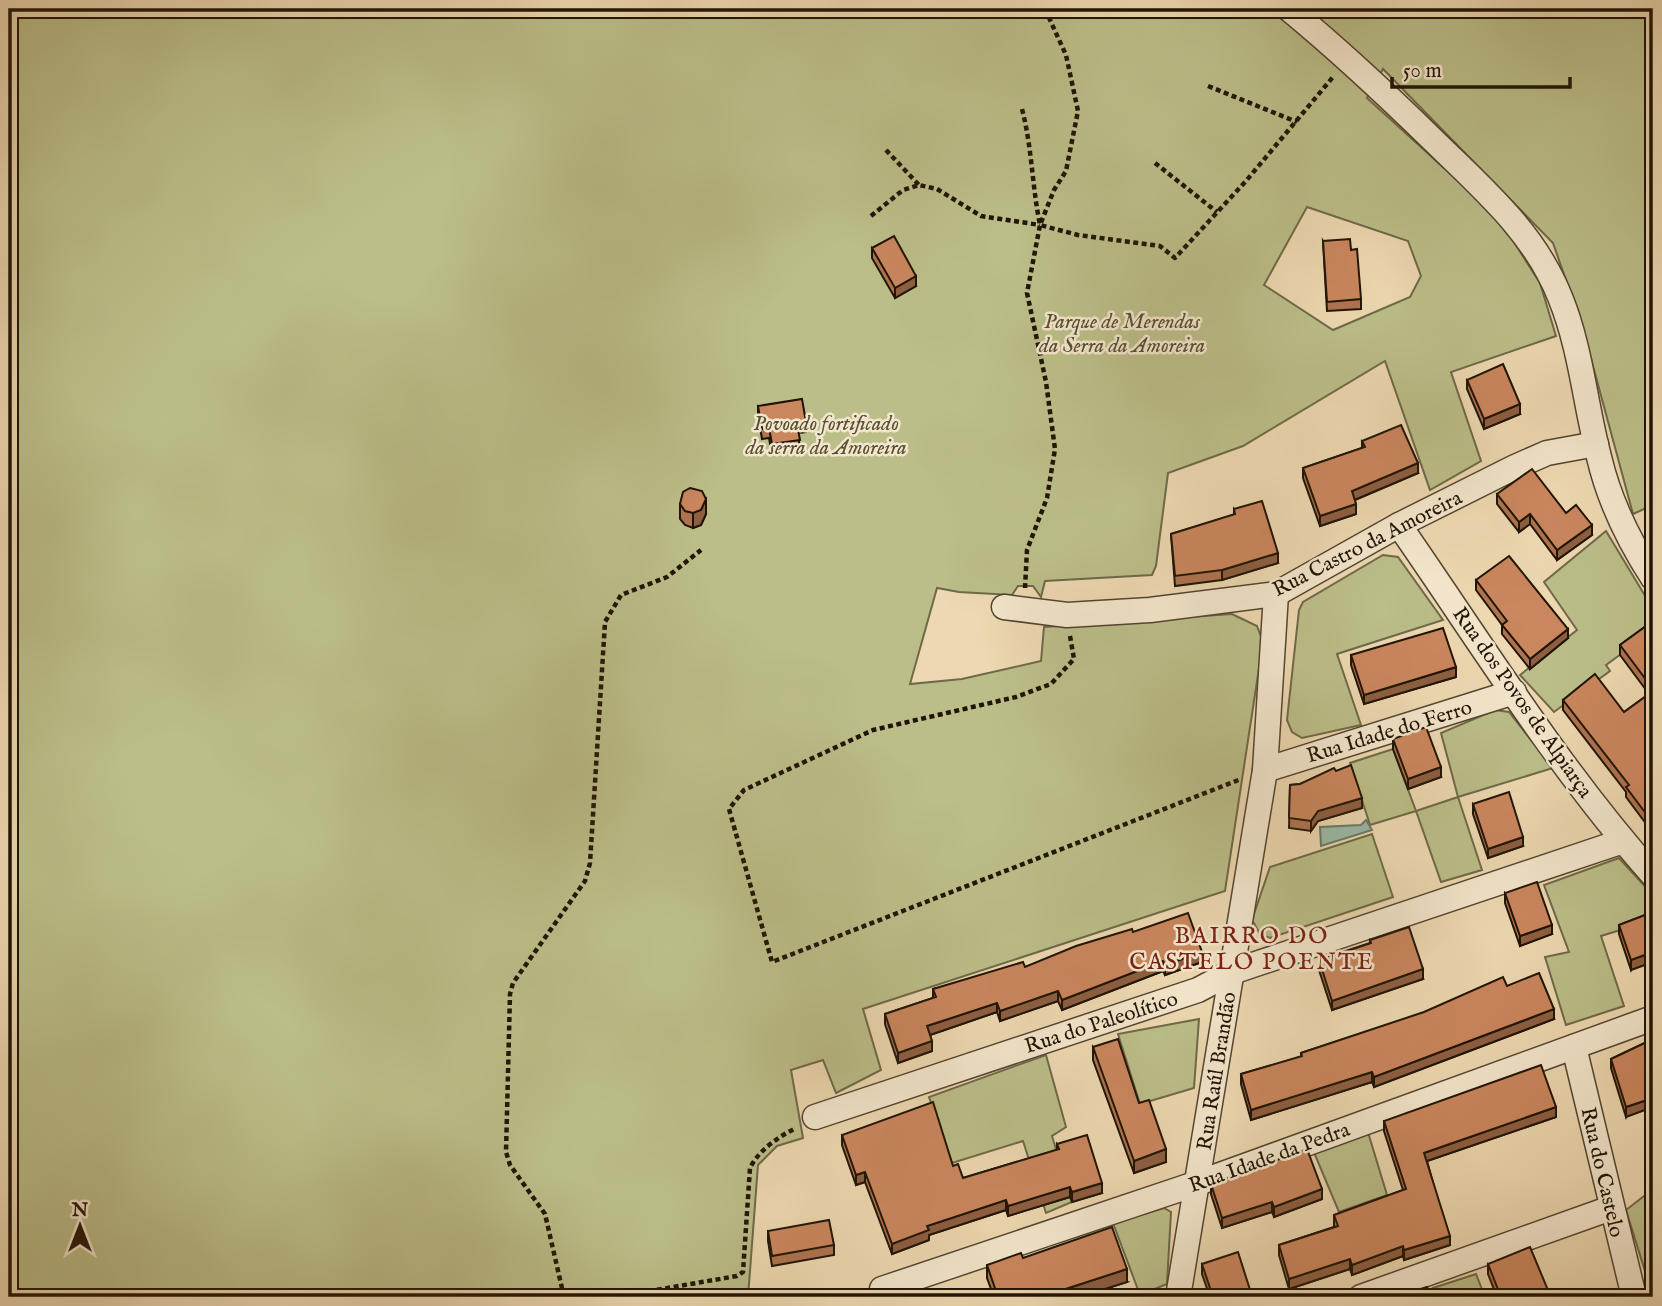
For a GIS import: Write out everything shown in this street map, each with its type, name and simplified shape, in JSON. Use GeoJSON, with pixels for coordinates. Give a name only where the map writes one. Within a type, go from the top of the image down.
{"type":"FeatureCollection","features":[{"type":"Feature","properties":{"kind":"street"},"geometry":{"type":"LineString","coordinates":[[1289,9],[1348,57],[1485,190],[1536,249],[1551,277],[1569,323],[1596,444],[1627,533],[1653,578]]}},
{"type":"Feature","properties":{"kind":"street","name":"Rua Castro da Amoreira"},"geometry":{"type":"LineString","coordinates":[[1004,607],[1067,615],[1150,610],[1276,594],[1399,525],[1533,459],[1596,444]]}},
{"type":"Feature","properties":{"kind":"street","name":"Rua dos Povos de Alpiarça"},"geometry":{"type":"LineString","coordinates":[[1399,525],[1514,692],[1623,841],[1653,875]]}},
{"type":"Feature","properties":{"kind":"street","name":"Rua Raúl Brandão"},"geometry":{"type":"LineString","coordinates":[[1178,1297],[1265,770],[1276,594]]}},
{"type":"Feature","properties":{"kind":"street","name":"Rua Idade do Ferro"},"geometry":{"type":"LineString","coordinates":[[1265,770],[1514,692]]}},
{"type":"Feature","properties":{"kind":"street","name":"Rua do Paleolítico"},"geometry":{"type":"LineString","coordinates":[[815,1117],[1198,990],[1233,972],[1623,841]]}},
{"type":"Feature","properties":{"kind":"street","name":"Rua Idade da Pedra"},"geometry":{"type":"LineString","coordinates":[[882,1289],[1198,1183],[1653,1018]]}},
{"type":"Feature","properties":{"kind":"street","name":"Rua do Castelo"},"geometry":{"type":"LineString","coordinates":[[1574,1047],[1633,1297]]}},
{"type":"Feature","properties":{"kind":"street"},"geometry":{"type":"LineString","coordinates":[[1361,1297],[1611,1208]]}},
{"type":"Feature","properties":{"kind":"path"},"geometry":{"type":"LineString","coordinates":[[1026,586],[1027,550],[1047,498],[1055,449],[1046,382],[1027,293],[1041,225],[1054,190],[1066,171],[1078,111],[1066,55],[1045,9]]}},
{"type":"Feature","properties":{"kind":"path"},"geometry":{"type":"LineString","coordinates":[[871,216],[903,190],[919,185],[937,189],[981,216],[1041,225],[1115,241],[1160,246],[1175,258],[1297,122],[1348,57]]}},
{"type":"Feature","properties":{"kind":"path"},"geometry":{"type":"LineString","coordinates":[[1208,86],[1297,122]]}},
{"type":"Feature","properties":{"kind":"path"},"geometry":{"type":"LineString","coordinates":[[1022,109],[1028,131],[1031,184],[1041,225]]}},
{"type":"Feature","properties":{"kind":"path"},"geometry":{"type":"LineString","coordinates":[[886,150],[919,185]]}},
{"type":"Feature","properties":{"kind":"path"},"geometry":{"type":"LineString","coordinates":[[1155,163],[1217,212]]}},
{"type":"Feature","properties":{"kind":"path"},"geometry":{"type":"LineString","coordinates":[[564,1297],[545,1214],[510,1165],[506,1152],[510,994],[513,983],[584,881],[590,863],[597,799],[605,622],[621,595],[667,577],[701,550]]}},
{"type":"Feature","properties":{"kind":"path"},"geometry":{"type":"LineString","coordinates":[[1067,615],[1074,659],[1051,684],[1016,696],[873,730],[744,790],[729,809],[772,962],[1265,770]]}},
{"type":"Feature","properties":{"kind":"path"},"geometry":{"type":"LineString","coordinates":[[615,1297],[737,1276],[743,1272],[750,1168],[754,1160],[779,1137],[815,1117]]}},
{"type":"Feature","properties":{"kind":"green space"},"geometry":{"type":"Polygon","coordinates":[[[9,9],[1653,9],[1653,505],[1633,514],[1583,329],[1553,243],[1383,69],[1367,98],[1498,217],[1540,283],[1556,336],[1451,372],[1481,461],[1430,490],[1385,361],[1243,446],[1168,473],[1156,566],[1152,575],[1045,581],[1041,597],[1033,586],[1018,586],[1012,595],[937,588],[910,684],[962,679],[1041,661],[1044,627],[1232,614],[1257,626],[1263,642],[1225,891],[863,1009],[881,1070],[836,1093],[823,1060],[791,1070],[803,1138],[777,1146],[758,1165],[748,1297],[9,1297],[9,9]],[[1307,207],[1264,285],[1333,330],[1410,297],[1421,276],[1408,241],[1307,207]]]}},
{"type":"Feature","properties":{"kind":"green space"},"geometry":{"type":"Polygon","coordinates":[[[1606,531],[1653,609],[1653,631],[1606,665],[1610,671],[1554,712],[1520,675],[1577,630],[1544,582],[1606,531]]]}},
{"type":"Feature","properties":{"kind":"green space"},"geometry":{"type":"Polygon","coordinates":[[[1383,555],[1398,557],[1443,620],[1337,654],[1361,725],[1302,738],[1292,732],[1287,720],[1299,610],[1303,602],[1383,555]]]}},
{"type":"Feature","properties":{"kind":"green space"},"geometry":{"type":"Polygon","coordinates":[[[1495,710],[1509,712],[1553,768],[1458,797],[1441,733],[1495,710]]]}},
{"type":"Feature","properties":{"kind":"green space"},"geometry":{"type":"Polygon","coordinates":[[[1393,749],[1416,811],[1370,825],[1350,763],[1393,749]]]}},
{"type":"Feature","properties":{"kind":"green space"},"geometry":{"type":"Polygon","coordinates":[[[1458,797],[1482,870],[1441,882],[1416,811],[1458,797]]]}},
{"type":"Feature","properties":{"kind":"green space"},"geometry":{"type":"Polygon","coordinates":[[[1372,834],[1393,897],[1270,938],[1260,934],[1252,920],[1270,867],[1372,834]]]}},
{"type":"Feature","properties":{"kind":"green space"},"geometry":{"type":"Polygon","coordinates":[[[1619,858],[1653,895],[1653,920],[1601,936],[1624,1006],[1566,1025],[1545,957],[1569,952],[1544,885],[1619,858]]]}},
{"type":"Feature","properties":{"kind":"green space"},"geometry":{"type":"Polygon","coordinates":[[[1199,1019],[1194,1088],[1140,1104],[1118,1034],[1199,1019]]]}},
{"type":"Feature","properties":{"kind":"green space"},"geometry":{"type":"Polygon","coordinates":[[[1046,1055],[1066,1127],[1052,1136],[1072,1202],[1046,1213],[1023,1141],[952,1163],[929,1097],[1046,1055]]]}},
{"type":"Feature","properties":{"kind":"green space"},"geometry":{"type":"Polygon","coordinates":[[[1367,1129],[1387,1195],[1339,1212],[1313,1150],[1367,1129]]]}},
{"type":"Feature","properties":{"kind":"green space"},"geometry":{"type":"Polygon","coordinates":[[[1653,1189],[1653,1297],[1626,1210],[1653,1189]]]}},
{"type":"Feature","properties":{"kind":"green space"},"geometry":{"type":"Polygon","coordinates":[[[1164,1208],[1171,1212],[1167,1284],[1140,1295],[1113,1223],[1164,1208]]]}},
{"type":"Feature","properties":{"kind":"green space"},"geometry":{"type":"Polygon","coordinates":[[[1476,1274],[1485,1297],[1436,1297],[1433,1288],[1476,1274]]]}},
{"type":"Feature","properties":{"kind":"shaded area"},"geometry":{"type":"Polygon","coordinates":[[[1366,820],[1372,830],[1321,846],[1320,827],[1361,825],[1366,820]]]}},
{"type":"Feature","properties":{"kind":"building"},"geometry":{"type":"Polygon","coordinates":[[[894,236],[916,276],[895,288],[872,248],[894,236]]]}},
{"type":"Feature","properties":{"kind":"building"},"geometry":{"type":"Polygon","coordinates":[[[1350,239],[1351,250],[1357,249],[1361,299],[1327,302],[1323,241],[1350,239]]]}},
{"type":"Feature","properties":{"kind":"building"},"geometry":{"type":"Polygon","coordinates":[[[1503,364],[1520,404],[1484,419],[1467,380],[1503,364]]]}},
{"type":"Feature","properties":{"kind":"building"},"geometry":{"type":"Polygon","coordinates":[[[802,399],[806,422],[797,424],[800,440],[772,444],[769,428],[762,429],[758,406],[802,399]]]}},
{"type":"Feature","properties":{"kind":"building"},"geometry":{"type":"Polygon","coordinates":[[[1401,425],[1418,463],[1352,491],[1356,504],[1320,516],[1303,468],[1365,447],[1362,441],[1401,425]]]}},
{"type":"Feature","properties":{"kind":"building"},"geometry":{"type":"Polygon","coordinates":[[[1532,469],[1566,513],[1576,505],[1592,525],[1557,550],[1530,514],[1519,522],[1497,494],[1532,469]]]}},
{"type":"Feature","properties":{"kind":"building"},"geometry":{"type":"Polygon","coordinates":[[[690,488],[702,491],[706,499],[701,510],[693,513],[685,511],[680,504],[683,492],[690,488]]]}},
{"type":"Feature","properties":{"kind":"building"},"geometry":{"type":"Polygon","coordinates":[[[1262,501],[1278,553],[1222,570],[1175,576],[1171,534],[1235,514],[1234,509],[1262,501]]]}},
{"type":"Feature","properties":{"kind":"building"},"geometry":{"type":"Polygon","coordinates":[[[1509,556],[1568,629],[1530,659],[1502,625],[1507,621],[1476,580],[1509,556]]]}},
{"type":"Feature","properties":{"kind":"building"},"geometry":{"type":"Polygon","coordinates":[[[1653,621],[1653,689],[1620,645],[1653,621]]]}},
{"type":"Feature","properties":{"kind":"building"},"geometry":{"type":"Polygon","coordinates":[[[1443,628],[1456,667],[1364,695],[1351,655],[1443,628]]]}},
{"type":"Feature","properties":{"kind":"building"},"geometry":{"type":"Polygon","coordinates":[[[1595,674],[1624,712],[1653,691],[1653,740],[1650,742],[1653,747],[1653,823],[1626,787],[1629,785],[1563,700],[1595,674]]]}},
{"type":"Feature","properties":{"kind":"building"},"geometry":{"type":"Polygon","coordinates":[[[1426,727],[1441,767],[1408,779],[1393,739],[1426,727]]]}},
{"type":"Feature","properties":{"kind":"building"},"geometry":{"type":"Polygon","coordinates":[[[1351,765],[1362,798],[1318,811],[1311,821],[1289,818],[1290,785],[1300,784],[1334,768],[1336,771],[1351,765]]]}},
{"type":"Feature","properties":{"kind":"building"},"geometry":{"type":"Polygon","coordinates":[[[1509,792],[1523,837],[1488,849],[1473,804],[1509,792]]]}},
{"type":"Feature","properties":{"kind":"building"},"geometry":{"type":"Polygon","coordinates":[[[1537,882],[1552,925],[1520,936],[1505,893],[1537,882]]]}},
{"type":"Feature","properties":{"kind":"building"},"geometry":{"type":"Polygon","coordinates":[[[1653,912],[1653,952],[1631,960],[1619,925],[1653,912]]]}},
{"type":"Feature","properties":{"kind":"building"},"geometry":{"type":"Polygon","coordinates":[[[1188,913],[1202,952],[1165,965],[1163,961],[1062,1000],[1058,991],[1000,1011],[997,1003],[927,1026],[932,1041],[898,1053],[885,1014],[936,997],[933,989],[1023,962],[1025,967],[1076,946],[1132,929],[1133,932],[1188,913]]]}},
{"type":"Feature","properties":{"kind":"building"},"geometry":{"type":"Polygon","coordinates":[[[1409,927],[1423,969],[1332,1001],[1319,960],[1409,927]]]}},
{"type":"Feature","properties":{"kind":"building"},"geometry":{"type":"Polygon","coordinates":[[[1539,973],[1554,1009],[1374,1077],[1372,1072],[1251,1110],[1241,1074],[1302,1056],[1301,1053],[1424,1012],[1503,977],[1507,986],[1539,973]]]}},
{"type":"Feature","properties":{"kind":"building"},"geometry":{"type":"Polygon","coordinates":[[[1118,1039],[1139,1103],[1149,1100],[1166,1149],[1134,1161],[1093,1047],[1118,1039]]]}},
{"type":"Feature","properties":{"kind":"building"},"geometry":{"type":"Polygon","coordinates":[[[1653,1039],[1653,1098],[1626,1107],[1611,1059],[1653,1039]]]}},
{"type":"Feature","properties":{"kind":"building"},"geometry":{"type":"Polygon","coordinates":[[[1541,1065],[1556,1107],[1424,1153],[1450,1236],[1404,1250],[1403,1246],[1352,1265],[1350,1259],[1289,1279],[1279,1245],[1338,1226],[1334,1215],[1406,1189],[1384,1121],[1541,1065]]]}},
{"type":"Feature","properties":{"kind":"building"},"geometry":{"type":"Polygon","coordinates":[[[933,1102],[953,1166],[958,1164],[963,1178],[1059,1149],[1057,1144],[1087,1135],[1102,1183],[1072,1192],[1070,1187],[1008,1206],[1006,1200],[927,1226],[929,1230],[892,1244],[865,1172],[856,1175],[842,1135],[933,1102]]]}},
{"type":"Feature","properties":{"kind":"building"},"geometry":{"type":"Polygon","coordinates":[[[1307,1149],[1322,1189],[1274,1207],[1272,1202],[1222,1218],[1211,1184],[1307,1149]]]}},
{"type":"Feature","properties":{"kind":"building"},"geometry":{"type":"Polygon","coordinates":[[[829,1220],[834,1245],[772,1256],[768,1231],[829,1220]]]}},
{"type":"Feature","properties":{"kind":"building"},"geometry":{"type":"Polygon","coordinates":[[[1112,1227],[1127,1269],[1041,1297],[998,1297],[987,1265],[1021,1253],[1023,1258],[1112,1227]]]}},
{"type":"Feature","properties":{"kind":"building"},"geometry":{"type":"Polygon","coordinates":[[[1530,1247],[1550,1295],[1501,1297],[1488,1264],[1530,1247]]]}},
{"type":"Feature","properties":{"kind":"building"},"geometry":{"type":"Polygon","coordinates":[[[1238,1252],[1252,1296],[1213,1297],[1202,1264],[1238,1252]]]}},
{"type":"Feature","properties":{"kind":"building"},"geometry":{"type":"Polygon","coordinates":[[[1427,1287],[1431,1297],[1395,1297],[1427,1287]]]}},
{"type":"Feature","properties":{"kind":"district","name":"BAIRRO DO CASTELO POENTE"},"geometry":{"type":"Point","coordinates":[1252,948]}},
{"type":"Feature","properties":{"kind":"park label","name":"Parque de Merendas da Serra da Amoreira"},"geometry":{"type":"Point","coordinates":[1122,333]}},
{"type":"Feature","properties":{"kind":"park label","name":"Povoado fortificado da serra da Amoreira"},"geometry":{"type":"Point","coordinates":[826,435]}}]}
